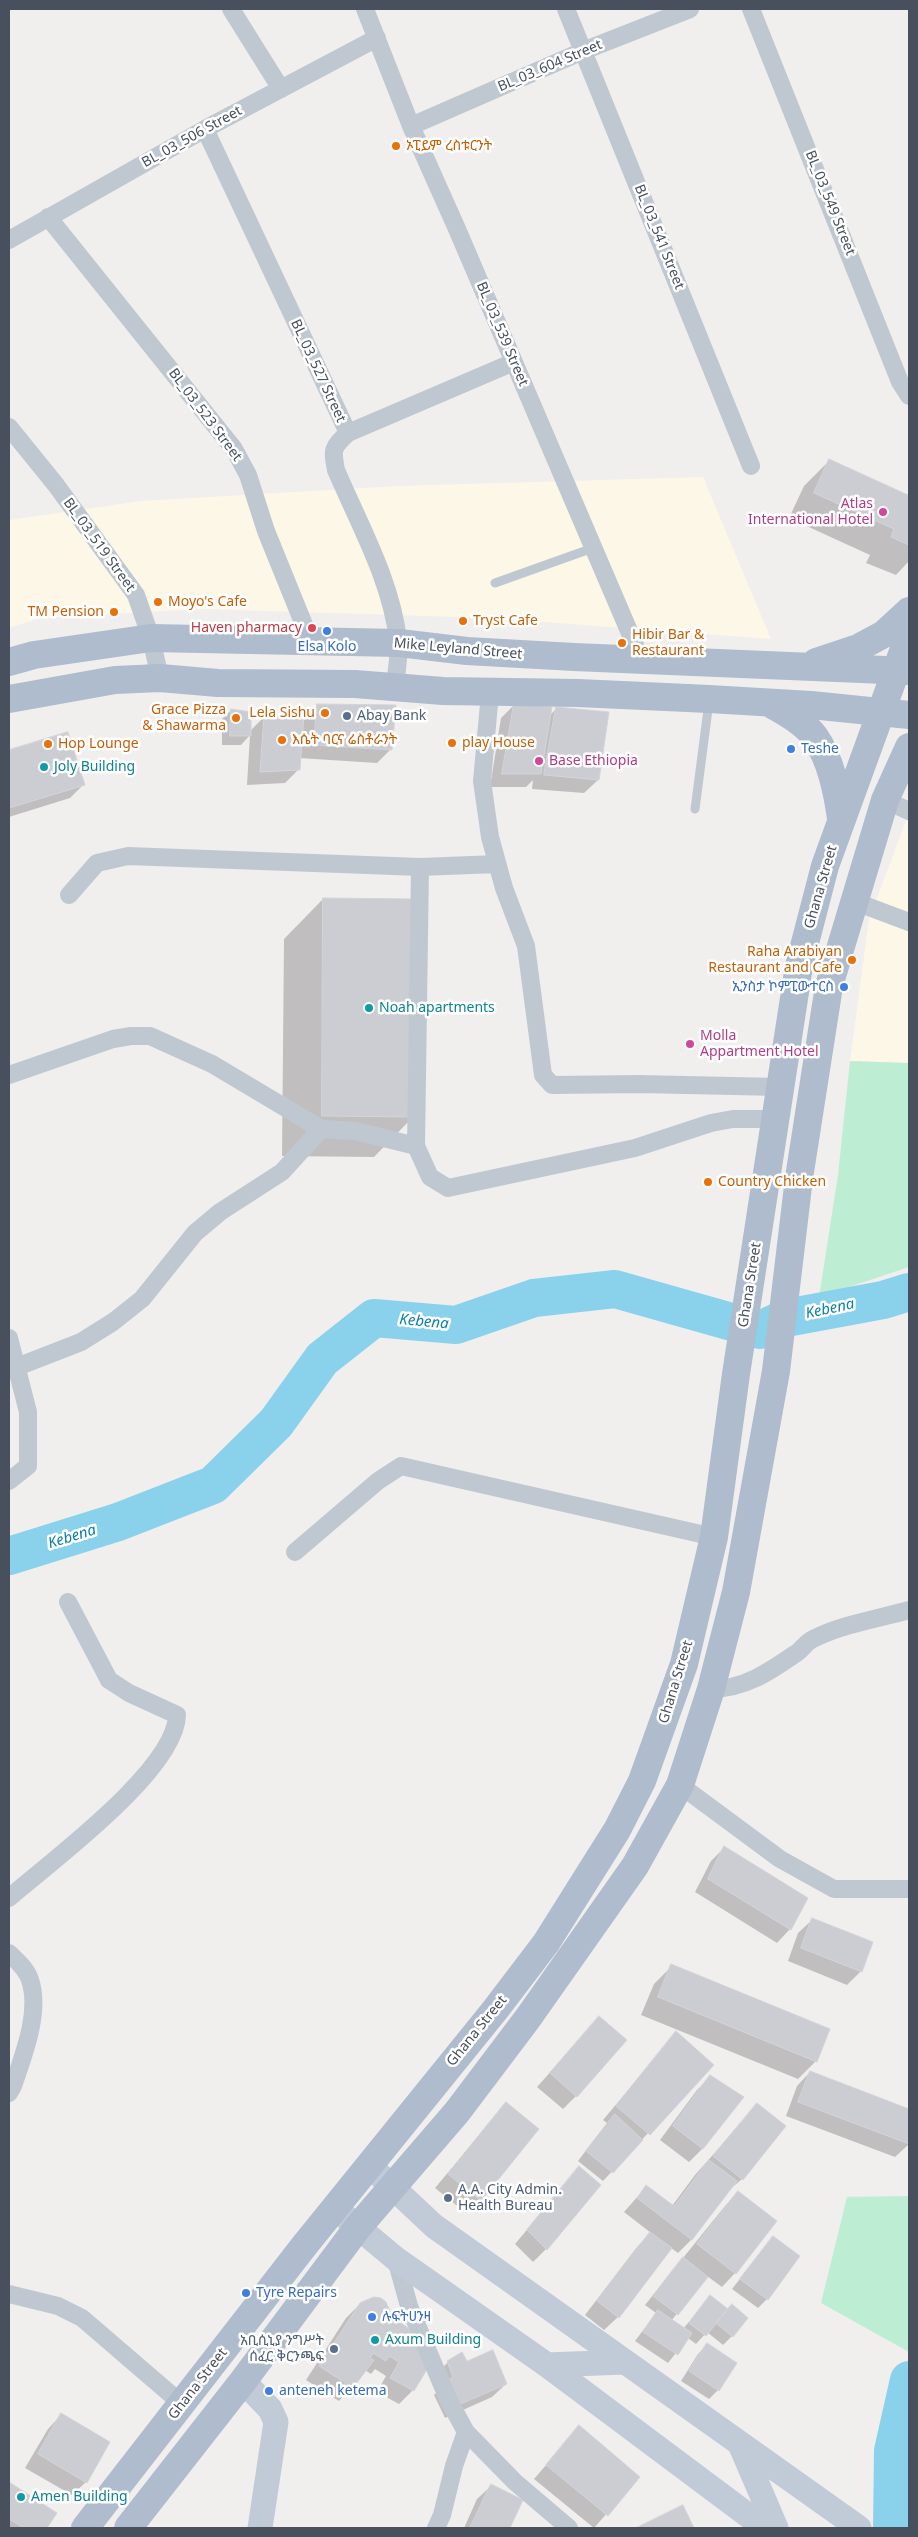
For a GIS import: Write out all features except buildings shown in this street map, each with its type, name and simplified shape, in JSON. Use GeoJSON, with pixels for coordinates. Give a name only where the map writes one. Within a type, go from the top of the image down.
{"type":"FeatureCollection","features":[{"type":"Feature","properties":{"kind":"main road"},"geometry":{"type":"LineString","coordinates":[[801,667],[867,643],[884,634],[909,610]]}},
{"type":"Feature","properties":{"kind":"main road","name":"Ghana Street"},"geometry":{"type":"LineString","coordinates":[[85,2528],[335,2208],[495,2010],[546,1943],[617,1830],[642,1781],[669,1709],[700,1604],[714,1537],[727,1452],[736,1374],[799,966],[825,866],[882,713],[903,671],[909,635]]}},
{"type":"Feature","properties":{"kind":"main road","name":"Mike Leyland Street"},"geometry":{"type":"LineString","coordinates":[[9,662],[34,655],[151,638],[398,643],[466,651],[903,671]]}},
{"type":"Feature","properties":{"kind":"main road"},"geometry":{"type":"LineString","coordinates":[[9,699],[115,680],[160,678],[218,683],[355,684],[490,693],[578,693],[709,699],[811,705],[909,715]]}},
{"type":"Feature","properties":{"kind":"main road"},"geometry":{"type":"LineString","coordinates":[[771,704],[800,722],[815,737],[836,783],[841,820]]}},
{"type":"Feature","properties":{"kind":"main road"},"geometry":{"type":"LineString","coordinates":[[128,2528],[243,2381],[358,2228],[457,2112],[533,2010],[635,1866],[680,1785],[712,1689],[736,1592],[759,1456],[776,1371],[789,1253],[829,986],[853,901],[885,800],[909,747]]}},
{"type":"Feature","properties":{"kind":"main road"},"geometry":{"type":"LineString","coordinates":[[885,800],[909,785]]}},
{"type":"Feature","properties":{"kind":"main road"},"geometry":{"type":"LineString","coordinates":[[727,1452],[759,1456]]}},
{"type":"Feature","properties":{"kind":"main road"},"geometry":{"type":"LineString","coordinates":[[429,2090],[457,2112]]}},
{"type":"Feature","properties":{"kind":"main road"},"geometry":{"type":"LineString","coordinates":[[370,2166],[434,2226],[859,2528]]}},
{"type":"Feature","properties":{"kind":"main road"},"geometry":{"type":"LineString","coordinates":[[335,2208],[396,2259],[547,2365],[765,2528]]}},
{"type":"Feature","properties":{"kind":"main road"},"geometry":{"type":"LineString","coordinates":[[547,2365],[625,2362]]}},
{"type":"Feature","properties":{"kind":"main road"},"geometry":{"type":"LineString","coordinates":[[243,2381],[270,2409],[276,2422],[260,2528]]}},
{"type":"Feature","properties":{"kind":"main road"},"geometry":{"type":"LineString","coordinates":[[740,2444],[776,2528]]}},
{"type":"Feature","properties":{"kind":"street"},"geometry":{"type":"LineString","coordinates":[[231,9],[281,89]]}},
{"type":"Feature","properties":{"kind":"street","name":"BL_03_539 Street"},"geometry":{"type":"LineString","coordinates":[[365,9],[411,126],[641,659]]}},
{"type":"Feature","properties":{"kind":"street","name":"BL_03_541 Street"},"geometry":{"type":"LineString","coordinates":[[566,9],[751,466]]}},
{"type":"Feature","properties":{"kind":"street","name":"BL_03_604 Street"},"geometry":{"type":"LineString","coordinates":[[411,126],[583,51],[690,9]]}},
{"type":"Feature","properties":{"kind":"street","name":"BL_03_549 Street"},"geometry":{"type":"LineString","coordinates":[[751,9],[900,382],[909,396]]}},
{"type":"Feature","properties":{"kind":"street","name":"BL_03_506 Street"},"geometry":{"type":"LineString","coordinates":[[9,240],[205,129],[377,38]]}},
{"type":"Feature","properties":{"kind":"street","name":"BL_03_527 Street"},"geometry":{"type":"LineString","coordinates":[[205,129],[348,433],[333,451],[336,470],[382,576],[394,614],[398,643],[395,687]]}},
{"type":"Feature","properties":{"kind":"street","name":"BL_03_523 Street"},"geometry":{"type":"LineString","coordinates":[[48,217],[234,449],[248,475],[266,531],[311,642]]}},
{"type":"Feature","properties":{"kind":"street"},"geometry":{"type":"LineString","coordinates":[[348,433],[514,362]]}},
{"type":"Feature","properties":{"kind":"street","name":"BL_03_519 Street"},"geometry":{"type":"LineString","coordinates":[[9,427],[56,485],[136,595],[151,638],[160,678]]}},
{"type":"Feature","properties":{"kind":"street"},"geometry":{"type":"LineString","coordinates":[[490,693],[482,781],[490,837],[526,946],[543,1075],[552,1085],[639,1084],[780,1088]]}},
{"type":"Feature","properties":{"kind":"street"},"geometry":{"type":"LineString","coordinates":[[885,800],[909,811]]}},
{"type":"Feature","properties":{"kind":"street"},"geometry":{"type":"LineString","coordinates":[[68,895],[97,864],[128,856],[420,867],[498,864]]}},
{"type":"Feature","properties":{"kind":"street"},"geometry":{"type":"LineString","coordinates":[[420,867],[416,1146],[430,1177],[448,1188],[635,1148],[711,1123],[733,1119],[776,1119]]}},
{"type":"Feature","properties":{"kind":"street"},"geometry":{"type":"LineString","coordinates":[[853,901],[909,922]]}},
{"type":"Feature","properties":{"kind":"street"},"geometry":{"type":"LineString","coordinates":[[9,1075],[113,1039],[131,1036],[150,1036],[212,1064],[320,1129],[355,1130],[416,1146]]}},
{"type":"Feature","properties":{"kind":"street"},"geometry":{"type":"LineString","coordinates":[[13,1368],[81,1342],[114,1322],[142,1299],[195,1233],[220,1212],[282,1172],[320,1129]]}},
{"type":"Feature","properties":{"kind":"street"},"geometry":{"type":"LineString","coordinates":[[9,1338],[13,1368],[28,1412],[28,1466],[9,1481]]}},
{"type":"Feature","properties":{"kind":"street"},"geometry":{"type":"LineString","coordinates":[[295,1552],[378,1481],[401,1466],[714,1537]]}},
{"type":"Feature","properties":{"kind":"street"},"geometry":{"type":"LineString","coordinates":[[9,1898],[81,1839],[136,1786],[158,1760],[177,1724],[177,1715],[170,1710],[129,1693],[109,1680],[68,1602]]}},
{"type":"Feature","properties":{"kind":"street"},"geometry":{"type":"LineString","coordinates":[[712,1689],[727,1689],[747,1684],[797,1653],[810,1640],[835,1630],[909,1610]]}},
{"type":"Feature","properties":{"kind":"street"},"geometry":{"type":"LineString","coordinates":[[680,1785],[780,1859],[834,1889],[909,1889]]}},
{"type":"Feature","properties":{"kind":"street"},"geometry":{"type":"LineString","coordinates":[[9,1954],[21,1964],[30,1980],[33,1997],[30,2033],[9,2093]]}},
{"type":"Feature","properties":{"kind":"street"},"geometry":{"type":"LineString","coordinates":[[396,2259],[409,2306],[448,2399],[466,2432],[516,2482],[569,2528]]}},
{"type":"Feature","properties":{"kind":"street"},"geometry":{"type":"LineString","coordinates":[[9,2294],[58,2306],[82,2318],[182,2404]]}},
{"type":"Feature","properties":{"kind":"street"},"geometry":{"type":"LineString","coordinates":[[436,2528],[442,2515],[454,2466],[466,2432]]}},
{"type":"Feature","properties":{"kind":"lane"},"geometry":{"type":"LineString","coordinates":[[495,583],[593,548]]}},
{"type":"Feature","properties":{"kind":"lane"},"geometry":{"type":"LineString","coordinates":[[695,809],[709,699]]}},
{"type":"Feature","properties":{"kind":"shaded area"},"geometry":{"type":"Polygon","coordinates":[[[703,477],[771,639],[490,618],[203,609],[40,618],[9,628],[9,520],[141,501],[397,486],[703,477]]]}},
{"type":"Feature","properties":{"kind":"shaded area"},"geometry":{"type":"Polygon","coordinates":[[[909,813],[909,1063],[850,1061],[869,919],[909,813]]]}},
{"type":"Feature","properties":{"kind":"green space"},"geometry":{"type":"Polygon","coordinates":[[[850,1061],[909,1063],[909,1267],[819,1297],[838,1175],[850,1061]]]}},
{"type":"Feature","properties":{"kind":"green space"},"geometry":{"type":"Polygon","coordinates":[[[909,2196],[909,2352],[821,2303],[847,2197],[909,2196]]]}},
{"type":"Feature","properties":{"kind":"waterway","name":"Kebena"},"geometry":{"type":"LineString","coordinates":[[9,1556],[118,1522],[213,1485],[276,1423],[322,1359],[374,1318],[456,1325],[534,1298],[615,1289],[760,1330],[786,1318],[883,1300],[909,1292]]}},
{"type":"Feature","properties":{"kind":"waterway"},"geometry":{"type":"LineString","coordinates":[[892,2528],[893,2451],[909,2380]]}},
{"type":"Feature","properties":{"kind":"place","name":"ኦፒይም ረስቱርንት"},"geometry":{"type":"Point","coordinates":[396,146]}},
{"type":"Feature","properties":{"kind":"place","name":"Atlas International Hotel"},"geometry":{"type":"Point","coordinates":[883,512]}},
{"type":"Feature","properties":{"kind":"place","name":"Moyo's Cafe"},"geometry":{"type":"Point","coordinates":[158,602]}},
{"type":"Feature","properties":{"kind":"place","name":"TM Pension"},"geometry":{"type":"Point","coordinates":[114,612]}},
{"type":"Feature","properties":{"kind":"place","name":"Tryst Cafe"},"geometry":{"type":"Point","coordinates":[463,621]}},
{"type":"Feature","properties":{"kind":"place","name":"Haven pharmacy"},"geometry":{"type":"Point","coordinates":[312,628]}},
{"type":"Feature","properties":{"kind":"place","name":"Elsa Kolo"},"geometry":{"type":"Point","coordinates":[327,631]}},
{"type":"Feature","properties":{"kind":"place","name":"Hibir Bar & Restaurant"},"geometry":{"type":"Point","coordinates":[622,643]}},
{"type":"Feature","properties":{"kind":"place","name":"Lela Sishu"},"geometry":{"type":"Point","coordinates":[325,713]}},
{"type":"Feature","properties":{"kind":"place","name":"Abay Bank"},"geometry":{"type":"Point","coordinates":[347,716]}},
{"type":"Feature","properties":{"kind":"place","name":"Grace Pizza & Shawarma"},"geometry":{"type":"Point","coordinates":[236,718]}},
{"type":"Feature","properties":{"kind":"place","name":"እሴት ባርና ሬስቶራንት"},"geometry":{"type":"Point","coordinates":[282,740]}},
{"type":"Feature","properties":{"kind":"place","name":"play House"},"geometry":{"type":"Point","coordinates":[452,743]}},
{"type":"Feature","properties":{"kind":"place","name":"Hop Lounge"},"geometry":{"type":"Point","coordinates":[48,744]}},
{"type":"Feature","properties":{"kind":"place","name":"Teshe"},"geometry":{"type":"Point","coordinates":[791,749]}},
{"type":"Feature","properties":{"kind":"place","name":"Base Ethiopia"},"geometry":{"type":"Point","coordinates":[539,761]}},
{"type":"Feature","properties":{"kind":"place","name":"Joly Building"},"geometry":{"type":"Point","coordinates":[44,767]}},
{"type":"Feature","properties":{"kind":"place","name":"Raha Arabiyan Restaurant and Cafe"},"geometry":{"type":"Point","coordinates":[852,960]}},
{"type":"Feature","properties":{"kind":"place","name":"ኢንስታ ኮምፒውተርስ"},"geometry":{"type":"Point","coordinates":[844,987]}},
{"type":"Feature","properties":{"kind":"place","name":"Noah apartments"},"geometry":{"type":"Point","coordinates":[369,1008]}},
{"type":"Feature","properties":{"kind":"place","name":"Molla Appartment Hotel"},"geometry":{"type":"Point","coordinates":[690,1044]}},
{"type":"Feature","properties":{"kind":"place","name":"Country Chicken"},"geometry":{"type":"Point","coordinates":[708,1182]}},
{"type":"Feature","properties":{"kind":"place","name":"A.A. City Admin. Health Bureau"},"geometry":{"type":"Point","coordinates":[448,2198]}},
{"type":"Feature","properties":{"kind":"place","name":"Tyre Repairs"},"geometry":{"type":"Point","coordinates":[246,2293]}},
{"type":"Feature","properties":{"kind":"place","name":"ሉፍትሀንዛ"},"geometry":{"type":"Point","coordinates":[372,2317]}},
{"type":"Feature","properties":{"kind":"place","name":"Axum Building"},"geometry":{"type":"Point","coordinates":[375,2340]}},
{"type":"Feature","properties":{"kind":"place","name":"አቢሲኒያ ንግሥት ሰፈር ቅርንጫፍ"},"geometry":{"type":"Point","coordinates":[334,2349]}},
{"type":"Feature","properties":{"kind":"place","name":"anteneh ketema"},"geometry":{"type":"Point","coordinates":[269,2391]}},
{"type":"Feature","properties":{"kind":"place","name":"Amen Building"},"geometry":{"type":"Point","coordinates":[21,2497]}}]}
